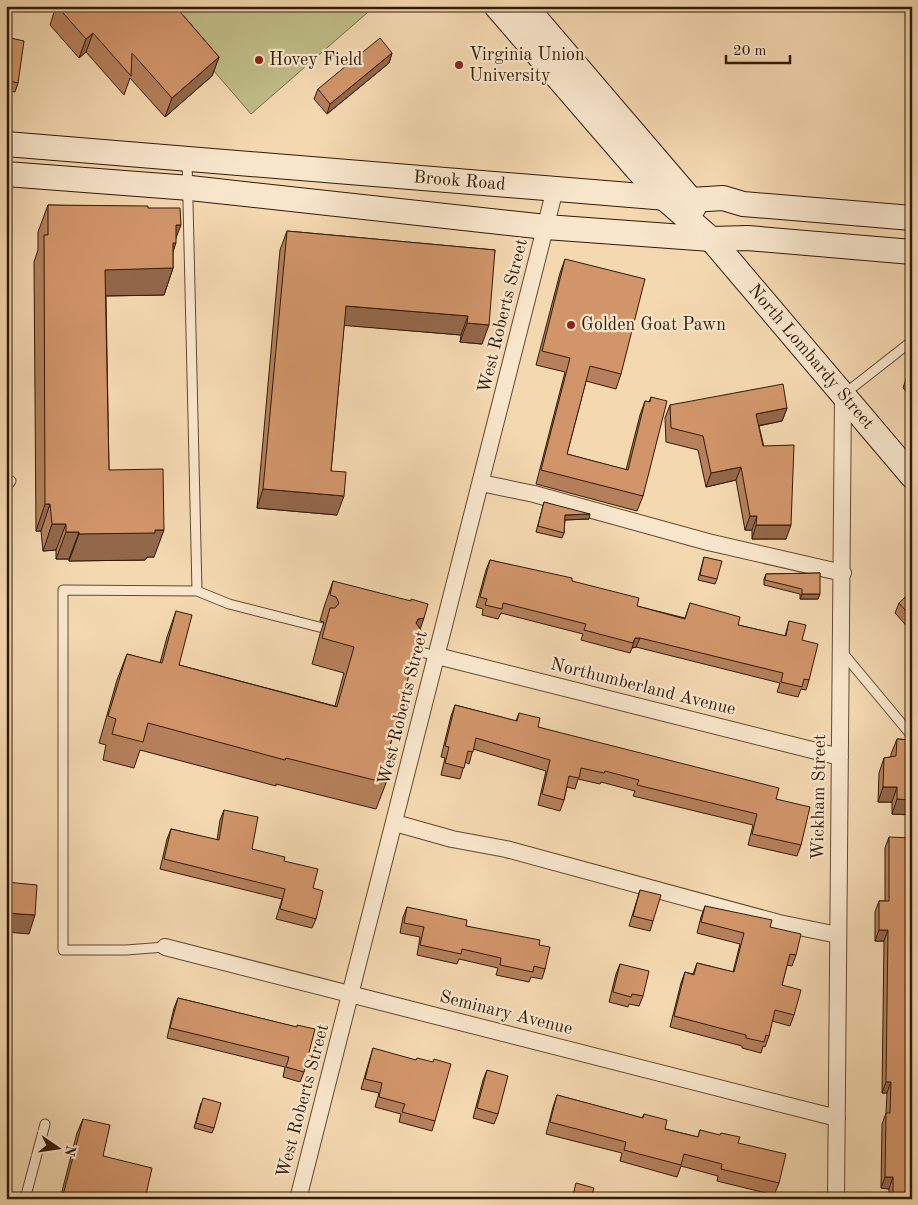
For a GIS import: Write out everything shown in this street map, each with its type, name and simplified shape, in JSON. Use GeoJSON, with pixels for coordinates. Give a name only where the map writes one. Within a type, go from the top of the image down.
{"type":"FeatureCollection","features":[{"type":"Feature","properties":{"kind":"main road","name":"North Lombardy Street"},"geometry":{"type":"LineString","coordinates":[[496,6],[663,197],[711,240],[912,476]]}},
{"type":"Feature","properties":{"kind":"main road","name":"North Lombardy Street"},"geometry":{"type":"LineString","coordinates":[[526,6],[691,200],[711,240]]}},
{"type":"Feature","properties":{"kind":"main road","name":"Brook Road"},"geometry":{"type":"LineString","coordinates":[[6,144],[691,200],[723,198],[743,204],[912,218]]}},
{"type":"Feature","properties":{"kind":"main road","name":"Brook Road"},"geometry":{"type":"LineString","coordinates":[[6,174],[190,188],[546,227],[711,240],[748,238],[912,252]]}},
{"type":"Feature","properties":{"kind":"street","name":"West Roberts Street"},"geometry":{"type":"LineString","coordinates":[[298,1199],[352,994],[555,189]]}},
{"type":"Feature","properties":{"kind":"street","name":"Wickham Street"},"geometry":{"type":"LineString","coordinates":[[836,1199],[843,395]]}},
{"type":"Feature","properties":{"kind":"street"},"geometry":{"type":"LineString","coordinates":[[481,483],[534,494],[708,542],[842,574]]}},
{"type":"Feature","properties":{"kind":"street","name":"Northumberland Avenue"},"geometry":{"type":"LineString","coordinates":[[437,656],[840,757]]}},
{"type":"Feature","properties":{"kind":"street"},"geometry":{"type":"LineString","coordinates":[[395,823],[452,839],[506,849],[778,923],[838,935]]}},
{"type":"Feature","properties":{"kind":"street","name":"Seminary Avenue"},"geometry":{"type":"LineString","coordinates":[[166,947],[837,1118]]}},
{"type":"Feature","properties":{"kind":"lane"},"geometry":{"type":"LineString","coordinates":[[187,159],[190,188],[197,591]]}},
{"type":"Feature","properties":{"kind":"lane"},"geometry":{"type":"LineString","coordinates":[[843,395],[912,341]]}},
{"type":"Feature","properties":{"kind":"lane"},"geometry":{"type":"LineString","coordinates":[[166,947],[126,950],[63,950],[63,590],[197,591],[229,604],[323,628]]}},
{"type":"Feature","properties":{"kind":"lane"},"geometry":{"type":"LineString","coordinates":[[413,650],[437,656]]}},
{"type":"Feature","properties":{"kind":"lane"},"geometry":{"type":"LineString","coordinates":[[842,652],[912,736]]}},
{"type":"Feature","properties":{"kind":"lane"},"geometry":{"type":"LineString","coordinates":[[25,1199],[45,1124]]}},
{"type":"Feature","properties":{"kind":"shaded area","name":"Hovey Field"},"geometry":{"type":"Polygon","coordinates":[[[158,6],[375,6],[251,114],[158,6]]]}},
{"type":"Feature","properties":{"kind":"building"},"geometry":{"type":"Polygon","coordinates":[[[57,6],[175,6],[219,57],[172,98],[132,53],[131,76],[93,33],[86,39],[57,6]]]}},
{"type":"Feature","properties":{"kind":"building"},"geometry":{"type":"Polygon","coordinates":[[[6,37],[24,41],[18,83],[6,80],[6,37]]]}},
{"type":"Feature","properties":{"kind":"building"},"geometry":{"type":"Polygon","coordinates":[[[380,38],[392,53],[330,104],[318,89],[380,38]]]}},
{"type":"Feature","properties":{"kind":"building"},"geometry":{"type":"Polygon","coordinates":[[[48,205],[180,208],[181,225],[176,225],[176,243],[173,243],[173,268],[105,270],[109,470],[163,469],[164,530],[155,530],[155,533],[79,534],[79,532],[66,532],[66,524],[52,524],[50,504],[45,504],[44,235],[48,235],[48,205]]]}},
{"type":"Feature","properties":{"kind":"building"},"geometry":{"type":"Polygon","coordinates":[[[287,231],[495,250],[489,325],[467,323],[468,316],[346,306],[331,471],[346,472],[344,496],[263,489],[287,231]]]}},
{"type":"Feature","properties":{"kind":"building"},"geometry":{"type":"Polygon","coordinates":[[[565,259],[645,279],[621,374],[590,366],[567,454],[628,470],[645,401],[650,402],[651,397],[667,401],[643,496],[541,470],[570,358],[542,351],[565,259]]]}},
{"type":"Feature","properties":{"kind":"building"},"geometry":{"type":"Polygon","coordinates":[[[783,384],[787,408],[756,414],[763,446],[794,445],[791,525],[756,525],[757,516],[750,516],[741,467],[711,473],[703,436],[671,428],[670,405],[783,384]]]}},
{"type":"Feature","properties":{"kind":"building"},"geometry":{"type":"Polygon","coordinates":[[[544,502],[590,514],[565,515],[564,533],[538,526],[544,502]]]}},
{"type":"Feature","properties":{"kind":"building"},"geometry":{"type":"Polygon","coordinates":[[[704,557],[722,561],[717,579],[700,575],[704,557]]]}},
{"type":"Feature","properties":{"kind":"building"},"geometry":{"type":"Polygon","coordinates":[[[490,560],[572,578],[572,581],[639,598],[637,606],[685,619],[690,603],[740,617],[738,625],[786,636],[789,621],[806,625],[802,640],[818,644],[809,680],[804,679],[802,687],[781,682],[783,673],[640,638],[635,638],[633,643],[584,630],[586,624],[503,603],[502,609],[485,605],[487,599],[480,597],[490,560]]]}},
{"type":"Feature","properties":{"kind":"building"},"geometry":{"type":"Polygon","coordinates":[[[820,573],[820,594],[802,594],[802,589],[765,580],[766,574],[820,573]]]}},
{"type":"Feature","properties":{"kind":"building"},"geometry":{"type":"Polygon","coordinates":[[[333,581],[428,604],[424,618],[418,619],[416,623],[421,630],[385,765],[390,766],[386,783],[286,758],[285,760],[148,723],[143,742],[112,734],[116,719],[108,716],[127,654],[162,663],[176,611],[192,615],[179,665],[337,707],[354,647],[322,638],[330,608],[335,608],[339,603],[336,597],[330,595],[333,581]]]}},
{"type":"Feature","properties":{"kind":"building"},"geometry":{"type":"Polygon","coordinates":[[[912,591],[912,618],[899,603],[912,591]]]}},
{"type":"Feature","properties":{"kind":"building"},"geometry":{"type":"Polygon","coordinates":[[[455,705],[517,721],[519,713],[540,718],[538,727],[779,788],[776,799],[810,807],[801,845],[752,834],[757,814],[637,785],[639,780],[605,771],[604,773],[581,768],[579,778],[569,776],[564,800],[542,794],[550,760],[476,738],[473,752],[468,751],[464,768],[445,763],[449,747],[445,746],[455,705]]]}},
{"type":"Feature","properties":{"kind":"building"},"geometry":{"type":"Polygon","coordinates":[[[897,739],[912,740],[912,800],[897,799],[897,787],[883,787],[884,758],[896,756],[897,739]]]}},
{"type":"Feature","properties":{"kind":"building"},"geometry":{"type":"Polygon","coordinates":[[[224,810],[258,817],[252,849],[285,857],[284,861],[318,869],[313,888],[323,891],[316,919],[280,909],[285,889],[164,859],[171,829],[219,840],[224,810]]]}},
{"type":"Feature","properties":{"kind":"building"},"geometry":{"type":"Polygon","coordinates":[[[889,837],[912,838],[912,1199],[893,1199],[893,1177],[885,1177],[886,1113],[890,1113],[891,1082],[886,1082],[888,930],[879,930],[879,901],[889,901],[889,837]]]}},
{"type":"Feature","properties":{"kind":"building"},"geometry":{"type":"Polygon","coordinates":[[[6,882],[37,885],[35,915],[6,913],[6,882]]]}},
{"type":"Feature","properties":{"kind":"building"},"geometry":{"type":"Polygon","coordinates":[[[640,890],[661,895],[653,921],[633,916],[640,890]]]}},
{"type":"Feature","properties":{"kind":"building"},"geometry":{"type":"Polygon","coordinates":[[[705,906],[772,920],[770,927],[801,934],[796,955],[790,954],[782,985],[801,990],[794,1015],[775,1010],[769,1036],[766,1035],[764,1042],[746,1038],[746,1035],[674,1016],[685,972],[694,975],[697,963],[734,972],[744,933],[701,922],[705,906]]]}},
{"type":"Feature","properties":{"kind":"building"},"geometry":{"type":"Polygon","coordinates":[[[407,907],[467,920],[466,926],[540,940],[539,945],[550,947],[545,969],[534,966],[533,972],[500,965],[501,958],[462,949],[461,954],[420,945],[424,927],[404,923],[407,907]]]}},
{"type":"Feature","properties":{"kind":"building"},"geometry":{"type":"Polygon","coordinates":[[[620,964],[649,971],[643,996],[632,994],[631,997],[613,992],[620,964]]]}},
{"type":"Feature","properties":{"kind":"building"},"geometry":{"type":"Polygon","coordinates":[[[178,998],[297,1027],[297,1025],[315,1029],[304,1072],[286,1067],[289,1057],[170,1028],[178,998]]]}},
{"type":"Feature","properties":{"kind":"building"},"geometry":{"type":"Polygon","coordinates":[[[373,1048],[416,1060],[417,1058],[433,1062],[434,1059],[451,1064],[435,1121],[402,1112],[405,1104],[379,1097],[382,1083],[365,1079],[373,1048]]]}},
{"type":"Feature","properties":{"kind":"building"},"geometry":{"type":"Polygon","coordinates":[[[487,1070],[508,1076],[498,1114],[477,1108],[487,1070]]]}},
{"type":"Feature","properties":{"kind":"building"},"geometry":{"type":"Polygon","coordinates":[[[557,1095],[643,1118],[644,1114],[667,1120],[665,1129],[698,1137],[700,1130],[720,1135],[721,1133],[740,1137],[738,1143],[786,1154],[779,1183],[721,1169],[722,1164],[684,1154],[681,1165],[624,1150],[626,1142],[550,1122],[557,1095]]]}},
{"type":"Feature","properties":{"kind":"building"},"geometry":{"type":"Polygon","coordinates":[[[203,1098],[221,1103],[214,1128],[196,1123],[203,1098]]]}},
{"type":"Feature","properties":{"kind":"building"},"geometry":{"type":"Polygon","coordinates":[[[83,1119],[110,1125],[103,1156],[152,1168],[145,1199],[62,1199],[83,1119]]]}},
{"type":"Feature","properties":{"kind":"building"},"geometry":{"type":"Polygon","coordinates":[[[576,1183],[594,1188],[591,1199],[572,1199],[576,1183]]]}},
{"type":"Feature","properties":{"kind":"place","name":"Hovey Field"},"geometry":{"type":"Point","coordinates":[259,60]}},
{"type":"Feature","properties":{"kind":"place","name":"Virginia Union University"},"geometry":{"type":"Point","coordinates":[459,65]}},
{"type":"Feature","properties":{"kind":"place","name":"Golden Goat Pawn"},"geometry":{"type":"Point","coordinates":[571,325]}}]}
